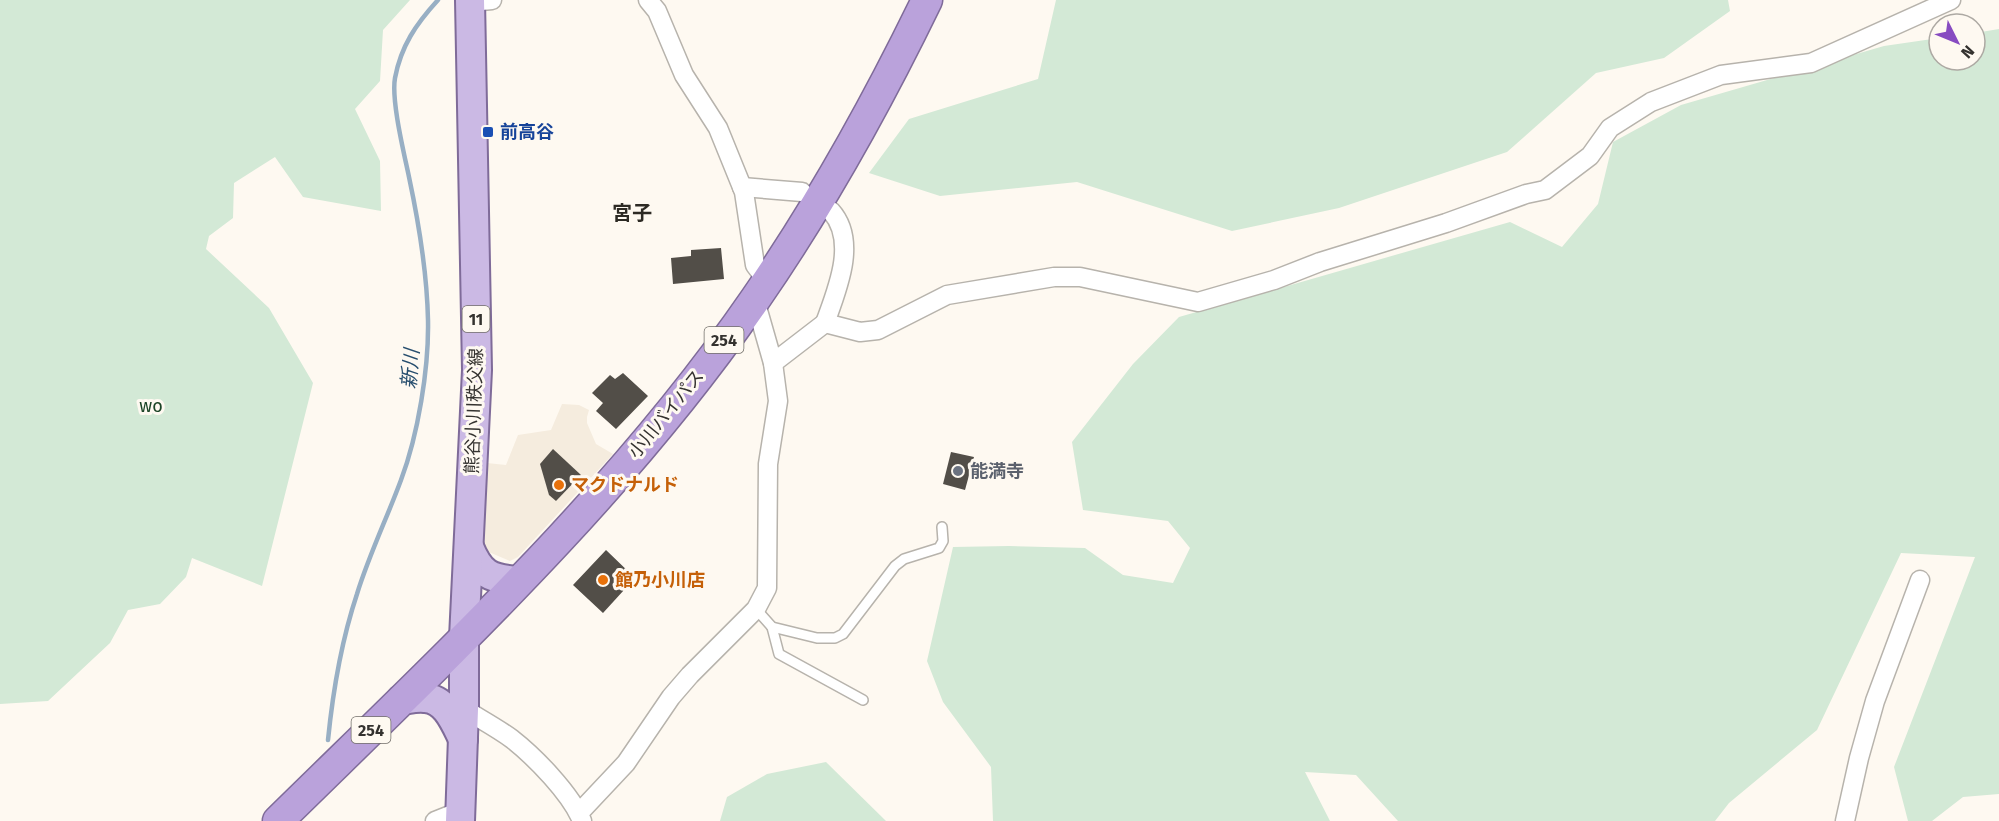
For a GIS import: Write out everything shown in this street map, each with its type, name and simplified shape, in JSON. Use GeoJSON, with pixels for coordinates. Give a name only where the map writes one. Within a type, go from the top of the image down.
{"type":"FeatureCollection","features":[{"type":"Feature","properties":{"kind":"highway","name":"小川バイパス"},"geometry":{"type":"LineString","coordinates":[[278,821],[464,638],[594,500],[661,423],[761,291],[816,205],[927,0]]}},
{"type":"Feature","properties":{"kind":"main road","name":"熊谷小川秩父線"},"geometry":{"type":"LineString","coordinates":[[452,818],[463,739],[464,638],[477,370],[477,1]]}},
{"type":"Feature","properties":{"kind":"main road"},"geometry":{"type":"LineString","coordinates":[[469,547],[476,562],[485,573],[494,578],[518,581]]}},
{"type":"Feature","properties":{"kind":"main road"},"geometry":{"type":"LineString","coordinates":[[401,700],[424,697],[434,700],[443,706],[452,717],[463,739]]}},
{"type":"Feature","properties":{"kind":"street"},"geometry":{"type":"LineString","coordinates":[[464,709],[512,740],[554,779],[580,817],[626,763],[671,697],[756,609],[767,588],[768,464],[778,401],[750,224],[742,187],[718,128],[684,75],[657,11],[648,0]]}},
{"type":"Feature","properties":{"kind":"street"},"geometry":{"type":"LineString","coordinates":[[825,323],[860,332],[878,330],[947,295],[1054,277],[1080,277],[1198,302],[1446,224],[1526,194],[1545,190],[1590,156],[1610,128],[1651,102],[1721,75],[1811,63],[1951,0]]}},
{"type":"Feature","properties":{"kind":"street"},"geometry":{"type":"LineString","coordinates":[[742,187],[802,192]]}},
{"type":"Feature","properties":{"kind":"street"},"geometry":{"type":"LineString","coordinates":[[773,363],[825,323],[838,284],[843,251],[842,228],[831,212]]}},
{"type":"Feature","properties":{"kind":"street"},"geometry":{"type":"LineString","coordinates":[[1845,821],[1875,701],[1920,580]]}},
{"type":"Feature","properties":{"kind":"lane"},"geometry":{"type":"LineString","coordinates":[[772,627],[817,638],[835,638],[843,634],[895,566],[904,559],[939,548],[943,541],[942,527]]}},
{"type":"Feature","properties":{"kind":"lane"},"geometry":{"type":"LineString","coordinates":[[756,609],[772,627],[779,654],[863,700]]}},
{"type":"Feature","properties":{"kind":"shaded area"},"geometry":{"type":"Polygon","coordinates":[[[562,404],[579,405],[589,410],[587,423],[596,444],[613,454],[518,557],[510,561],[484,550],[487,463],[506,465],[518,435],[551,430],[562,404]]]}},
{"type":"Feature","properties":{"kind":"green space","name":"wo"},"geometry":{"type":"Polygon","coordinates":[[[0,0],[410,0],[383,30],[380,81],[355,109],[380,161],[381,211],[303,197],[275,157],[234,183],[233,218],[209,236],[206,249],[269,308],[313,383],[262,586],[192,558],[186,577],[160,604],[128,610],[110,643],[48,701],[0,704],[0,0]]]}},
{"type":"Feature","properties":{"kind":"green space"},"geometry":{"type":"Polygon","coordinates":[[[1056,0],[1728,0],[1730,11],[1664,58],[1596,73],[1507,152],[1339,208],[1232,231],[1077,182],[940,196],[869,173],[909,119],[1038,79],[1056,0]]]}},
{"type":"Feature","properties":{"kind":"green space"},"geometry":{"type":"Polygon","coordinates":[[[1999,29],[1999,794],[1963,797],[1932,821],[1908,821],[1894,767],[1975,557],[1901,553],[1817,730],[1729,803],[1715,821],[1398,821],[1356,775],[1305,772],[1330,821],[993,821],[991,767],[943,702],[927,661],[953,547],[1085,548],[1123,575],[1173,583],[1190,548],[1168,521],[1083,510],[1072,442],[1133,364],[1179,317],[1510,222],[1562,247],[1598,204],[1613,142],[1681,105],[1884,46],[1927,40],[1927,72],[1987,72],[1987,31],[1999,29]]]}},
{"type":"Feature","properties":{"kind":"green space"},"geometry":{"type":"Polygon","coordinates":[[[826,762],[886,821],[720,821],[727,797],[767,774],[826,762]]]}},
{"type":"Feature","properties":{"kind":"building"},"geometry":{"type":"Polygon","coordinates":[[[721,248],[724,279],[673,284],[671,258],[691,256],[691,250],[721,248]]]}},
{"type":"Feature","properties":{"kind":"building"},"geometry":{"type":"Polygon","coordinates":[[[623,373],[648,396],[616,429],[596,411],[603,403],[592,393],[610,375],[615,379],[623,373]]]}},
{"type":"Feature","properties":{"kind":"building","name":"マクドナルド"},"geometry":{"type":"Polygon","coordinates":[[[553,449],[581,475],[556,501],[549,495],[540,464],[553,449]]]}},
{"type":"Feature","properties":{"kind":"building","name":"能満寺"},"geometry":{"type":"Polygon","coordinates":[[[951,452],[974,457],[965,490],[943,484],[951,452]]]}},
{"type":"Feature","properties":{"kind":"building","name":"館乃小川店"},"geometry":{"type":"Polygon","coordinates":[[[606,550],[633,576],[622,588],[624,590],[603,613],[573,585],[606,550]]]}},
{"type":"Feature","properties":{"kind":"waterway","name":"新川"},"geometry":{"type":"LineString","coordinates":[[328,740],[338,666],[346,630],[367,565],[407,462],[421,401],[428,339],[426,284],[422,248],[394,88],[405,46],[416,27],[438,0]]}},
{"type":"Feature","properties":{"kind":"place","name":"前高谷"},"geometry":{"type":"Point","coordinates":[488,132]}},
{"type":"Feature","properties":{"kind":"place","name":"能満寺"},"geometry":{"type":"Point","coordinates":[958,471]}},
{"type":"Feature","properties":{"kind":"place","name":"マクドナルド"},"geometry":{"type":"Point","coordinates":[559,485]}},
{"type":"Feature","properties":{"kind":"place","name":"館乃小川店"},"geometry":{"type":"Point","coordinates":[603,580]}},
{"type":"Feature","properties":{"kind":"district","name":"宮子"},"geometry":{"type":"Point","coordinates":[632,213]}}]}
